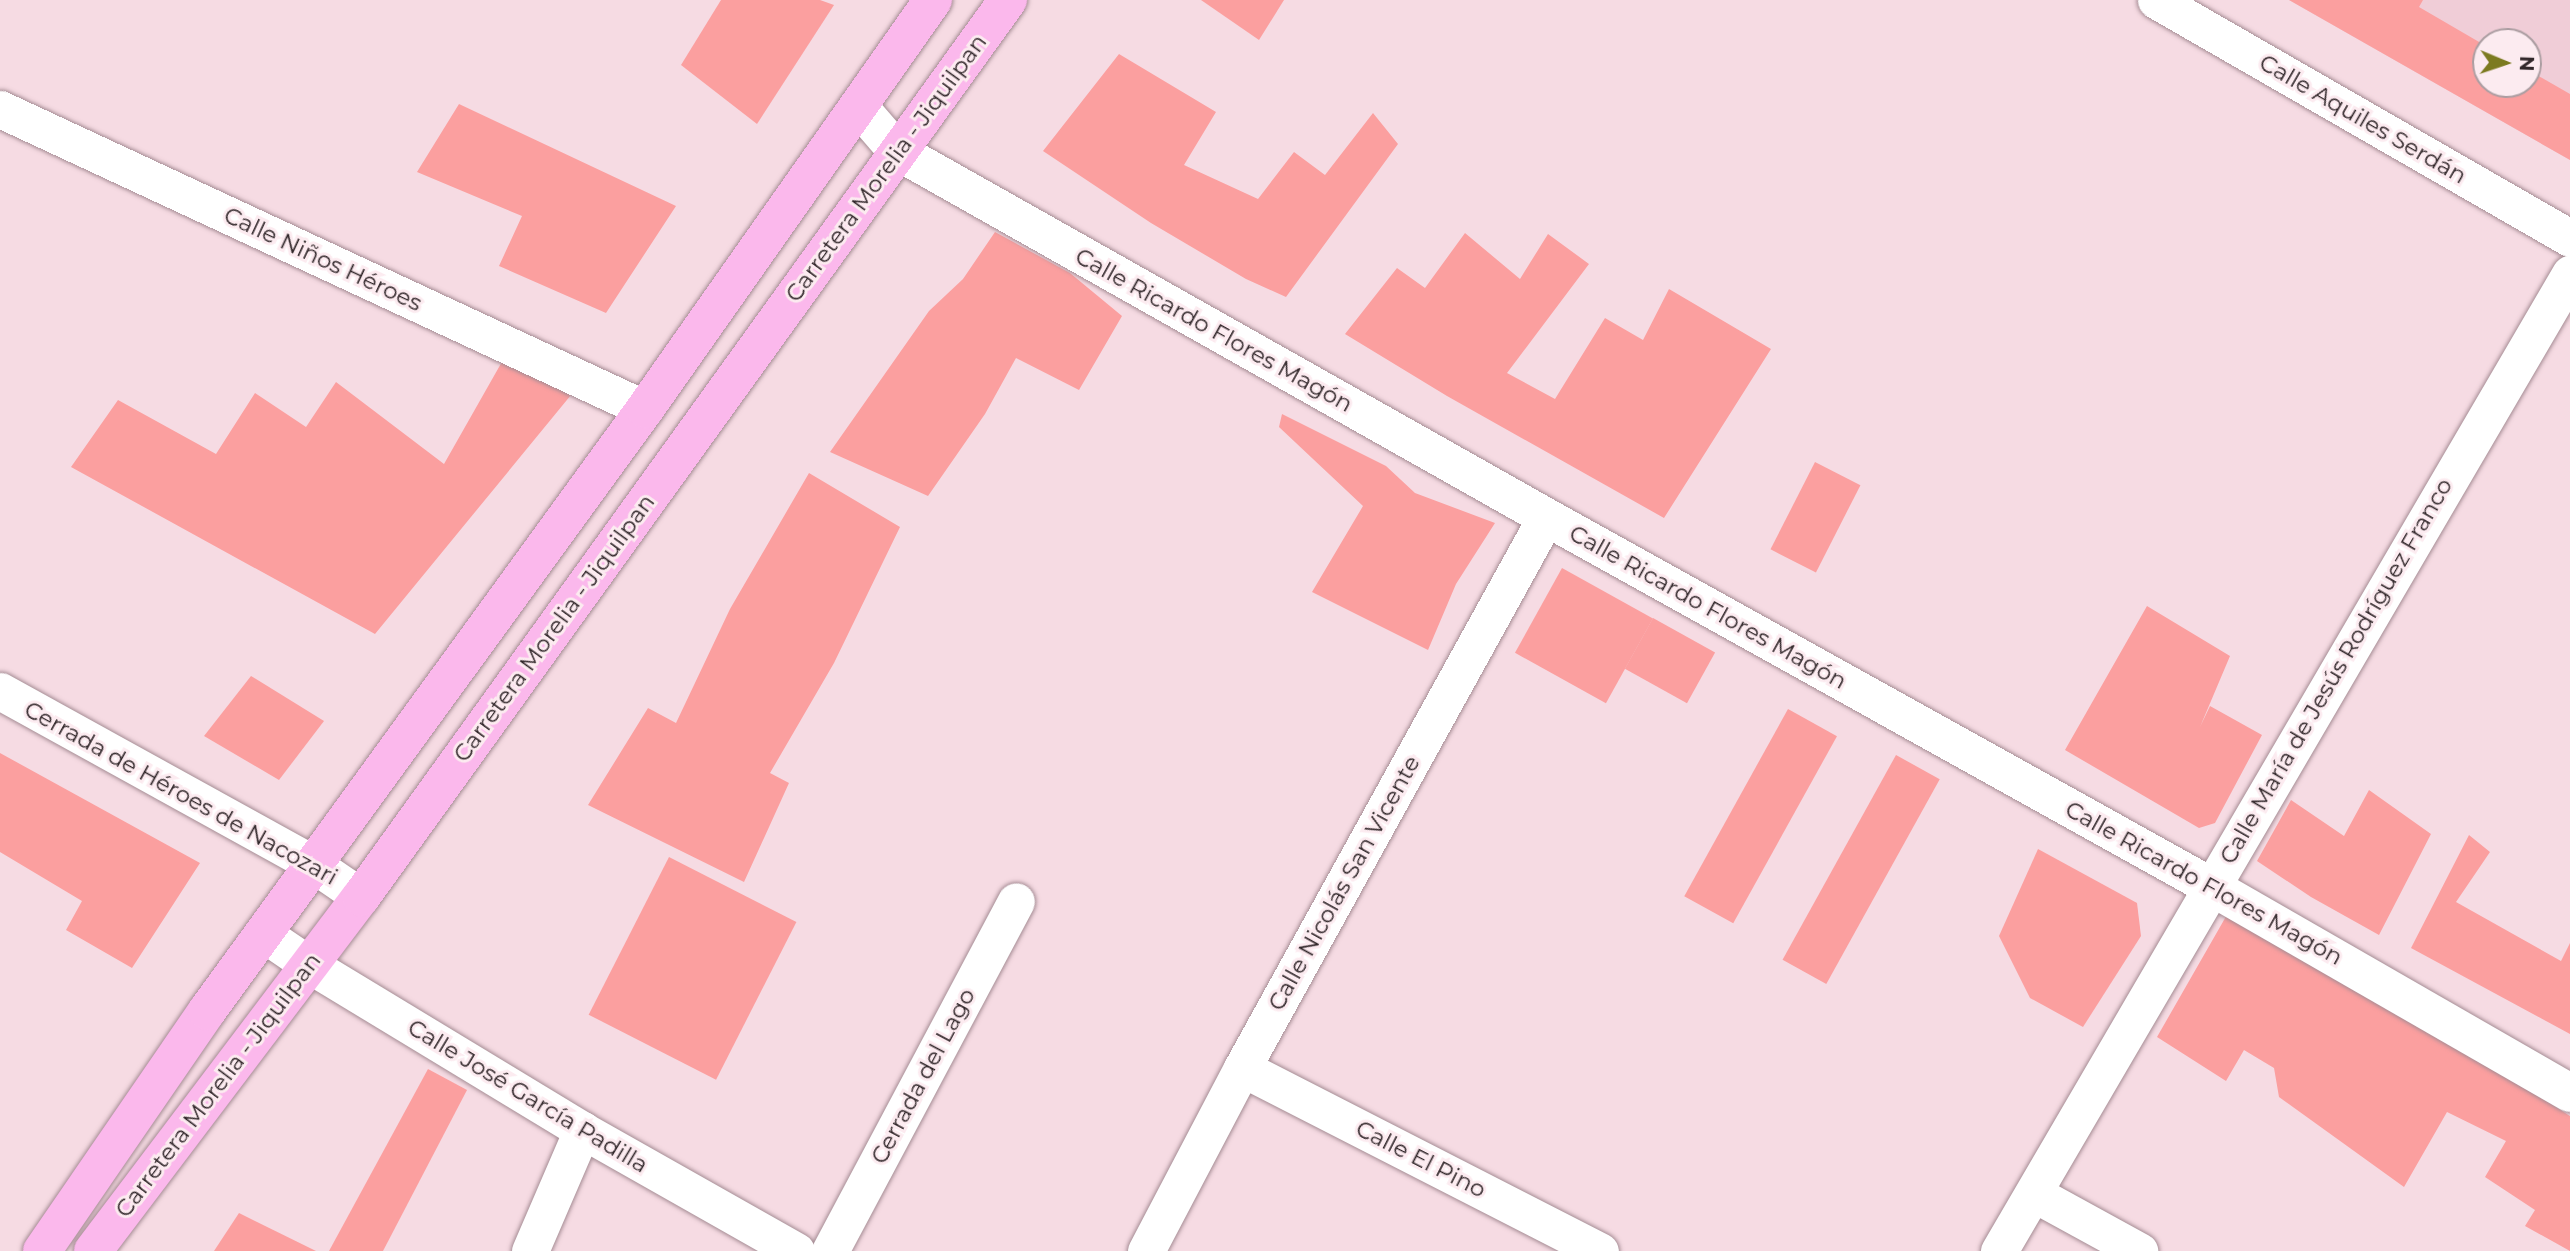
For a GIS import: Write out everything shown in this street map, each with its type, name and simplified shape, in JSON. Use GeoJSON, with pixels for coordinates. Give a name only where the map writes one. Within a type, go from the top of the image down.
{"type":"FeatureCollection","features":[{"type":"Feature","properties":{"kind":"main road","name":"Carretera Morelia - Jiquilpan"},"geometry":{"type":"LineString","coordinates":[[93,1251],[361,897],[1008,0]]}},
{"type":"Feature","properties":{"kind":"main road","name":"Carretera Morelia - Jiquilpan"},"geometry":{"type":"LineString","coordinates":[[41,1251],[207,1011],[645,410],[859,107],[925,2]]}},
{"type":"Feature","properties":{"kind":"street","name":"Calle Aquiles Serdán"},"geometry":{"type":"LineString","coordinates":[[2156,0],[2570,238]]}},
{"type":"Feature","properties":{"kind":"street","name":"Calle Ricardo Flores Magón"},"geometry":{"type":"LineString","coordinates":[[859,107],[897,151],[1546,517],[2210,886],[2570,1093]]}},
{"type":"Feature","properties":{"kind":"street","name":"Calle Niños Héroes"},"geometry":{"type":"LineString","coordinates":[[0,109],[645,410]]}},
{"type":"Feature","properties":{"kind":"street","name":"Calle María de Jesús Rodríguez Franco"},"geometry":{"type":"LineString","coordinates":[[1999,1251],[2035,1194],[2210,886],[2570,274]]}},
{"type":"Feature","properties":{"kind":"street","name":"Calle Nicolás San Vicente"},"geometry":{"type":"LineString","coordinates":[[1146,1251],[1241,1068],[1546,517]]}},
{"type":"Feature","properties":{"kind":"street","name":"Cerrada de Héroes de Nacozari"},"geometry":{"type":"LineString","coordinates":[[0,691],[313,864],[361,897]]}},
{"type":"Feature","properties":{"kind":"street","name":"Cerrada del Lago"},"geometry":{"type":"LineString","coordinates":[[830,1251],[1016,901]]}},
{"type":"Feature","properties":{"kind":"street","name":"Calle José García Padilla"},"geometry":{"type":"LineString","coordinates":[[264,934],[308,964],[582,1130],[796,1251]]}},
{"type":"Feature","properties":{"kind":"street","name":"Calle El Pino"},"geometry":{"type":"LineString","coordinates":[[1241,1068],[1600,1251]]}},
{"type":"Feature","properties":{"kind":"street"},"geometry":{"type":"LineString","coordinates":[[530,1251],[582,1130]]}},
{"type":"Feature","properties":{"kind":"street"},"geometry":{"type":"LineString","coordinates":[[2035,1194],[2138,1251]]}},
{"type":"Feature","properties":{"kind":"shaded area"},"geometry":{"type":"Polygon","coordinates":[[[2289,0],[2570,0],[2570,160],[2289,0]]]}},
{"type":"Feature","properties":{"kind":"building"},"geometry":{"type":"Polygon","coordinates":[[[721,0],[820,0],[834,5],[757,124],[681,65],[721,0]]]}},
{"type":"Feature","properties":{"kind":"building"},"geometry":{"type":"Polygon","coordinates":[[[1201,0],[1284,0],[1259,40],[1201,0]]]}},
{"type":"Feature","properties":{"kind":"building"},"geometry":{"type":"Polygon","coordinates":[[[2289,0],[2423,0],[2419,7],[2472,38],[2472,98],[2542,98],[2542,78],[2570,94],[2570,160],[2289,0]]]}},
{"type":"Feature","properties":{"kind":"building"},"geometry":{"type":"Polygon","coordinates":[[[1119,54],[1216,112],[1184,165],[1258,199],[1294,152],[1325,175],[1373,113],[1398,144],[1286,297],[1246,279],[1151,223],[1043,151],[1119,54]]]}},
{"type":"Feature","properties":{"kind":"building"},"geometry":{"type":"Polygon","coordinates":[[[459,104],[676,206],[606,313],[499,266],[522,216],[417,172],[459,104]]]}},
{"type":"Feature","properties":{"kind":"building"},"geometry":{"type":"Polygon","coordinates":[[[995,232],[1070,273],[1122,316],[1079,390],[1016,358],[985,414],[928,496],[830,452],[929,311],[963,279],[995,232]]]}},
{"type":"Feature","properties":{"kind":"building"},"geometry":{"type":"Polygon","coordinates":[[[1465,233],[1520,279],[1548,234],[1589,264],[1507,373],[1555,399],[1605,318],[1643,340],[1669,289],[1771,349],[1664,518],[1447,396],[1345,334],[1397,268],[1425,288],[1465,233]]]}},
{"type":"Feature","properties":{"kind":"building"},"geometry":{"type":"Polygon","coordinates":[[[503,360],[571,395],[375,634],[71,467],[118,400],[216,454],[255,393],[306,427],[336,382],[444,464],[503,360]]]}},
{"type":"Feature","properties":{"kind":"building"},"geometry":{"type":"Polygon","coordinates":[[[1282,414],[1386,466],[1415,493],[1495,523],[1456,584],[1428,650],[1312,592],[1363,506],[1279,427],[1282,414]]]}},
{"type":"Feature","properties":{"kind":"building"},"geometry":{"type":"Polygon","coordinates":[[[1815,462],[1860,485],[1816,572],[1771,549],[1815,462]]]}},
{"type":"Feature","properties":{"kind":"building"},"geometry":{"type":"Polygon","coordinates":[[[809,473],[900,527],[834,663],[770,773],[789,783],[744,882],[588,805],[648,708],[676,723],[730,609],[809,473]]]}},
{"type":"Feature","properties":{"kind":"building"},"geometry":{"type":"Polygon","coordinates":[[[1562,568],[1653,618],[1606,703],[1515,653],[1562,568]]]}},
{"type":"Feature","properties":{"kind":"building"},"geometry":{"type":"Polygon","coordinates":[[[2147,606],[2230,656],[2200,727],[2210,706],[2262,735],[2215,823],[2199,828],[2065,750],[2147,606]]]}},
{"type":"Feature","properties":{"kind":"building"},"geometry":{"type":"Polygon","coordinates":[[[1653,618],[1715,652],[1687,703],[1625,669],[1653,618]]]}},
{"type":"Feature","properties":{"kind":"building"},"geometry":{"type":"Polygon","coordinates":[[[251,676],[324,721],[279,780],[204,736],[251,676]]]}},
{"type":"Feature","properties":{"kind":"building"},"geometry":{"type":"Polygon","coordinates":[[[1788,709],[1837,736],[1733,923],[1684,896],[1788,709]]]}},
{"type":"Feature","properties":{"kind":"building"},"geometry":{"type":"Polygon","coordinates":[[[0,753],[200,863],[132,968],[66,930],[82,901],[0,852],[0,753]]]}},
{"type":"Feature","properties":{"kind":"building"},"geometry":{"type":"Polygon","coordinates":[[[1896,755],[1940,779],[1826,984],[1783,960],[1896,755]]]}},
{"type":"Feature","properties":{"kind":"building"},"geometry":{"type":"Polygon","coordinates":[[[2369,790],[2431,834],[2379,935],[2311,897],[2257,861],[2291,800],[2344,836],[2369,790]]]}},
{"type":"Feature","properties":{"kind":"building"},"geometry":{"type":"Polygon","coordinates":[[[2469,835],[2490,852],[2456,902],[2561,961],[2570,943],[2570,1034],[2411,948],[2469,835]]]}},
{"type":"Feature","properties":{"kind":"building"},"geometry":{"type":"Polygon","coordinates":[[[2038,849],[2137,903],[2141,936],[2083,1027],[2030,998],[1999,936],[2038,849]]]}},
{"type":"Feature","properties":{"kind":"building"},"geometry":{"type":"Polygon","coordinates":[[[669,857],[796,922],[716,1080],[589,1015],[669,857]]]}},
{"type":"Feature","properties":{"kind":"building"},"geometry":{"type":"Polygon","coordinates":[[[2228,913],[2452,1042],[2570,1116],[2570,1251],[2525,1226],[2535,1210],[2485,1177],[2506,1141],[2447,1112],[2404,1187],[2279,1097],[2274,1068],[2244,1050],[2226,1081],[2157,1037],[2228,913]]]}},
{"type":"Feature","properties":{"kind":"building"},"geometry":{"type":"Polygon","coordinates":[[[428,1069],[467,1090],[383,1251],[329,1251],[428,1069]]]}},
{"type":"Feature","properties":{"kind":"building"},"geometry":{"type":"Polygon","coordinates":[[[239,1213],[316,1251],[214,1251],[239,1213]]]}}]}
